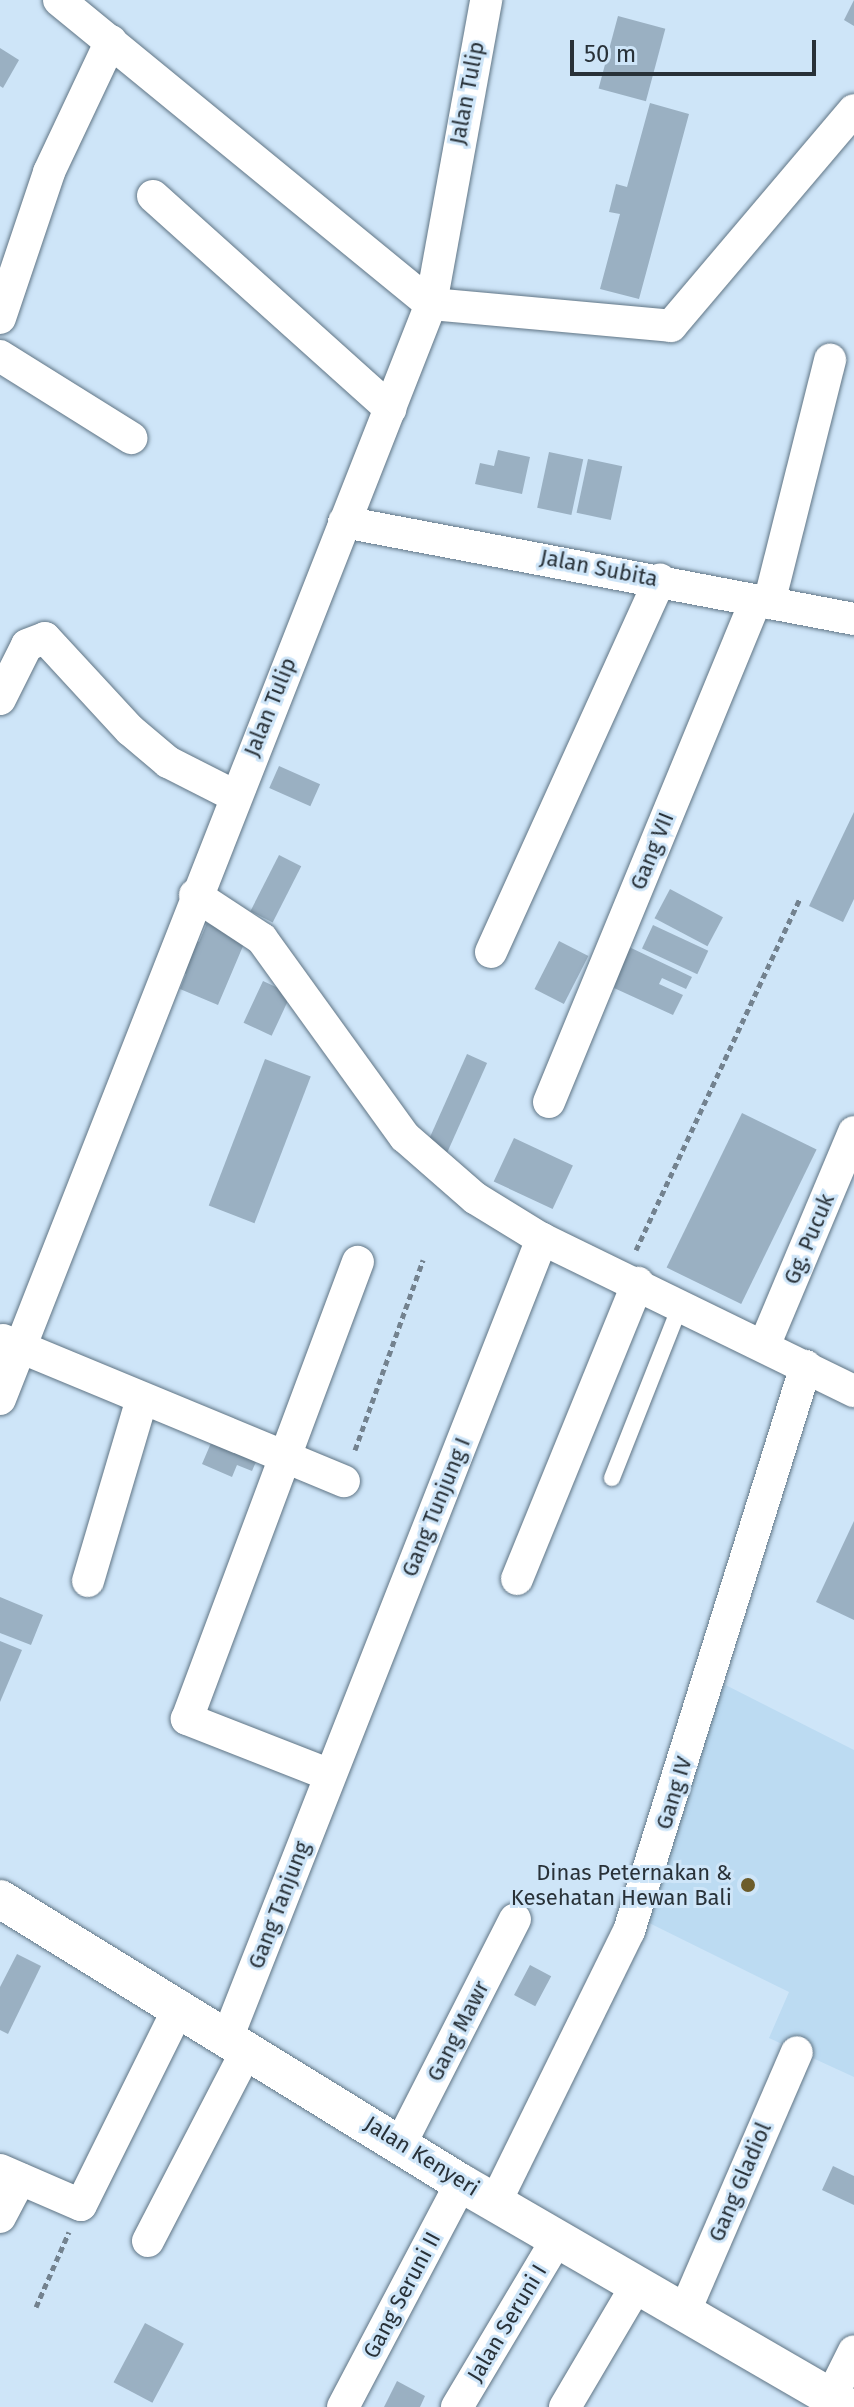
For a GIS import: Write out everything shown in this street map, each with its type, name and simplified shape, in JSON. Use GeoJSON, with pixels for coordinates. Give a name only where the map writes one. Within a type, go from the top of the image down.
{"type":"FeatureCollection","features":[{"type":"Feature","properties":{"kind":"street"},"geometry":{"type":"LineString","coordinates":[[59,0],[431,304],[671,326],[854,110]]}},
{"type":"Feature","properties":{"kind":"street","name":"Jalan Tulip"},"geometry":{"type":"LineString","coordinates":[[0,1399],[10,1343],[195,895],[431,304],[486,0]]}},
{"type":"Feature","properties":{"kind":"street"},"geometry":{"type":"LineString","coordinates":[[0,318],[49,172],[111,41]]}},
{"type":"Feature","properties":{"kind":"street"},"geometry":{"type":"LineString","coordinates":[[153,196],[390,409]]}},
{"type":"Feature","properties":{"kind":"street"},"geometry":{"type":"LineString","coordinates":[[0,356],[131,438]]}},
{"type":"Feature","properties":{"kind":"street","name":"Gang VII"},"geometry":{"type":"LineString","coordinates":[[549,1102],[763,602],[830,360]]}},
{"type":"Feature","properties":{"kind":"street","name":"Jalan Subita"},"geometry":{"type":"LineString","coordinates":[[344,522],[854,619]]}},
{"type":"Feature","properties":{"kind":"street"},"geometry":{"type":"LineString","coordinates":[[491,952],[660,580]]}},
{"type":"Feature","properties":{"kind":"street"},"geometry":{"type":"LineString","coordinates":[[0,699],[27,645],[45,638],[130,730],[168,762],[235,796]]}},
{"type":"Feature","properties":{"kind":"street"},"geometry":{"type":"LineString","coordinates":[[195,895],[262,939],[405,1137],[475,1198],[542,1239],[806,1366],[851,1381]]}},
{"type":"Feature","properties":{"kind":"street","name":"Gg. Pucuk"},"geometry":{"type":"LineString","coordinates":[[764,1346],[854,1132]]}},
{"type":"Feature","properties":{"kind":"street","name":"Gang Tunjung I"},"geometry":{"type":"LineString","coordinates":[[330,1775],[542,1239]]}},
{"type":"Feature","properties":{"kind":"street"},"geometry":{"type":"LineString","coordinates":[[330,1775],[187,1719],[358,1262]]}},
{"type":"Feature","properties":{"kind":"street"},"geometry":{"type":"LineString","coordinates":[[517,1579],[630,1280]]}},
{"type":"Feature","properties":{"kind":"street"},"geometry":{"type":"LineString","coordinates":[[10,1343],[344,1481]]}},
{"type":"Feature","properties":{"kind":"street","name":"Gang IV"},"geometry":{"type":"LineString","coordinates":[[496,2201],[629,1931],[806,1366]]}},
{"type":"Feature","properties":{"kind":"street"},"geometry":{"type":"LineString","coordinates":[[88,1581],[142,1399]]}},
{"type":"Feature","properties":{"kind":"street","name":"Gang Tanjung"},"geometry":{"type":"LineString","coordinates":[[148,2241],[218,2104],[330,1775]]}},
{"type":"Feature","properties":{"kind":"street","name":"Jalan Kenyeri"},"geometry":{"type":"LineString","coordinates":[[0,1899],[180,2006],[461,2183],[840,2402]]}},
{"type":"Feature","properties":{"kind":"street","name":"Gang Mawr"},"geometry":{"type":"LineString","coordinates":[[401,2143],[515,1919]]}},
{"type":"Feature","properties":{"kind":"street"},"geometry":{"type":"LineString","coordinates":[[0,2217],[10,2174],[81,2205],[180,2006]]}},
{"type":"Feature","properties":{"kind":"street","name":"Gang Gladiol"},"geometry":{"type":"LineString","coordinates":[[684,2313],[797,2052]]}},
{"type":"Feature","properties":{"kind":"street","name":"Gang Seruni II"},"geometry":{"type":"LineString","coordinates":[[343,2407],[461,2183]]}},
{"type":"Feature","properties":{"kind":"street","name":"Jalan Seruni I"},"geometry":{"type":"LineString","coordinates":[[457,2407],[557,2239]]}},
{"type":"Feature","properties":{"kind":"street"},"geometry":{"type":"LineString","coordinates":[[565,2407],[637,2285]]}},
{"type":"Feature","properties":{"kind":"street"},"geometry":{"type":"LineString","coordinates":[[840,2402],[854,2351]]}},
{"type":"Feature","properties":{"kind":"lane"},"geometry":{"type":"LineString","coordinates":[[612,1478],[681,1304]]}},
{"type":"Feature","properties":{"kind":"path"},"geometry":{"type":"LineString","coordinates":[[630,1280],[800,898]]}},
{"type":"Feature","properties":{"kind":"path"},"geometry":{"type":"LineString","coordinates":[[344,1481],[423,1260]]}},
{"type":"Feature","properties":{"kind":"path"},"geometry":{"type":"LineString","coordinates":[[36,2307],[81,2205]]}},
{"type":"Feature","properties":{"kind":"shaded area","name":"Dinas Peternakan & Kesehatan Hewan Bali"},"geometry":{"type":"Polygon","coordinates":[[[698,1671],[854,1750],[854,2077],[769,2038],[789,1992],[631,1914],[698,1671]]]}},
{"type":"Feature","properties":{"kind":"building"},"geometry":{"type":"Polygon","coordinates":[[[854,0],[854,26],[844,20],[854,0]]]}},
{"type":"Feature","properties":{"kind":"building"},"geometry":{"type":"Polygon","coordinates":[[[618,16],[665,29],[646,101],[599,88],[618,16]]]}},
{"type":"Feature","properties":{"kind":"building"},"geometry":{"type":"Polygon","coordinates":[[[0,48],[19,60],[3,88],[0,86],[0,48]]]}},
{"type":"Feature","properties":{"kind":"building"},"geometry":{"type":"Polygon","coordinates":[[[650,103],[689,114],[639,299],[600,289],[620,214],[609,212],[616,184],[627,187],[650,103]]]}},
{"type":"Feature","properties":{"kind":"building"},"geometry":{"type":"Polygon","coordinates":[[[498,450],[530,457],[522,494],[475,484],[480,463],[494,466],[498,450]]]}},
{"type":"Feature","properties":{"kind":"building"},"geometry":{"type":"Polygon","coordinates":[[[549,452],[583,459],[571,515],[537,508],[549,452]]]}},
{"type":"Feature","properties":{"kind":"building"},"geometry":{"type":"Polygon","coordinates":[[[588,459],[622,466],[611,520],[577,513],[588,459]]]}},
{"type":"Feature","properties":{"kind":"building"},"geometry":{"type":"Polygon","coordinates":[[[279,766],[320,784],[310,806],[269,788],[279,766]]]}},
{"type":"Feature","properties":{"kind":"building"},"geometry":{"type":"Polygon","coordinates":[[[854,812],[854,899],[843,922],[809,906],[854,812]]]}},
{"type":"Feature","properties":{"kind":"building"},"geometry":{"type":"Polygon","coordinates":[[[279,855],[301,866],[273,922],[250,911],[279,855]]]}},
{"type":"Feature","properties":{"kind":"building"},"geometry":{"type":"Polygon","coordinates":[[[670,889],[723,917],[707,946],[655,918],[670,889]]]}},
{"type":"Feature","properties":{"kind":"building"},"geometry":{"type":"Polygon","coordinates":[[[207,923],[246,939],[218,1005],[180,989],[186,974],[176,970],[190,938],[199,942],[207,923]]]}},
{"type":"Feature","properties":{"kind":"building"},"geometry":{"type":"Polygon","coordinates":[[[653,925],[708,951],[697,974],[642,949],[653,925]]]}},
{"type":"Feature","properties":{"kind":"building"},"geometry":{"type":"Polygon","coordinates":[[[559,941],[588,956],[564,1004],[534,989],[559,941]]]}},
{"type":"Feature","properties":{"kind":"building"},"geometry":{"type":"Polygon","coordinates":[[[627,946],[692,977],[686,989],[662,978],[659,984],[683,995],[673,1015],[614,988],[627,946]]]}},
{"type":"Feature","properties":{"kind":"building"},"geometry":{"type":"Polygon","coordinates":[[[263,981],[291,994],[272,1036],[244,1023],[263,981]]]}},
{"type":"Feature","properties":{"kind":"building"},"geometry":{"type":"Polygon","coordinates":[[[467,1054],[487,1063],[446,1155],[426,1146],[467,1054]]]}},
{"type":"Feature","properties":{"kind":"building"},"geometry":{"type":"Polygon","coordinates":[[[265,1059],[311,1077],[254,1223],[209,1206],[265,1059]]]}},
{"type":"Feature","properties":{"kind":"building"},"geometry":{"type":"Polygon","coordinates":[[[742,1113],[817,1149],[741,1304],[667,1268],[742,1113]]]}},
{"type":"Feature","properties":{"kind":"building"},"geometry":{"type":"Polygon","coordinates":[[[514,1138],[573,1165],[553,1209],[494,1182],[514,1138]]]}},
{"type":"Feature","properties":{"kind":"building"},"geometry":{"type":"Polygon","coordinates":[[[214,1436],[259,1455],[252,1471],[237,1465],[232,1477],[202,1464],[214,1436]]]}},
{"type":"Feature","properties":{"kind":"building"},"geometry":{"type":"Polygon","coordinates":[[[854,1521],[854,1620],[816,1602],[854,1521]]]}},
{"type":"Feature","properties":{"kind":"building"},"geometry":{"type":"Polygon","coordinates":[[[0,1597],[43,1615],[31,1645],[0,1633],[0,1597]]]}},
{"type":"Feature","properties":{"kind":"building"},"geometry":{"type":"Polygon","coordinates":[[[0,1641],[22,1650],[0,1702],[0,1641]]]}},
{"type":"Feature","properties":{"kind":"building"},"geometry":{"type":"Polygon","coordinates":[[[17,1954],[41,1966],[8,2034],[0,2030],[0,1987],[17,1954]]]}},
{"type":"Feature","properties":{"kind":"building"},"geometry":{"type":"Polygon","coordinates":[[[530,1965],[551,1976],[535,2006],[514,1995],[530,1965]]]}},
{"type":"Feature","properties":{"kind":"building"},"geometry":{"type":"Polygon","coordinates":[[[833,2166],[854,2176],[854,2205],[822,2190],[833,2166]]]}},
{"type":"Feature","properties":{"kind":"building"},"geometry":{"type":"Polygon","coordinates":[[[145,2323],[184,2344],[152,2403],[114,2382],[145,2323]]]}},
{"type":"Feature","properties":{"kind":"building"},"geometry":{"type":"Polygon","coordinates":[[[397,2381],[425,2396],[420,2407],[384,2407],[397,2381]]]}},
{"type":"Feature","properties":{"kind":"place","name":"Dinas Peternakan & Kesehatan Hewan Bali"},"geometry":{"type":"Point","coordinates":[748,1885]}}]}
